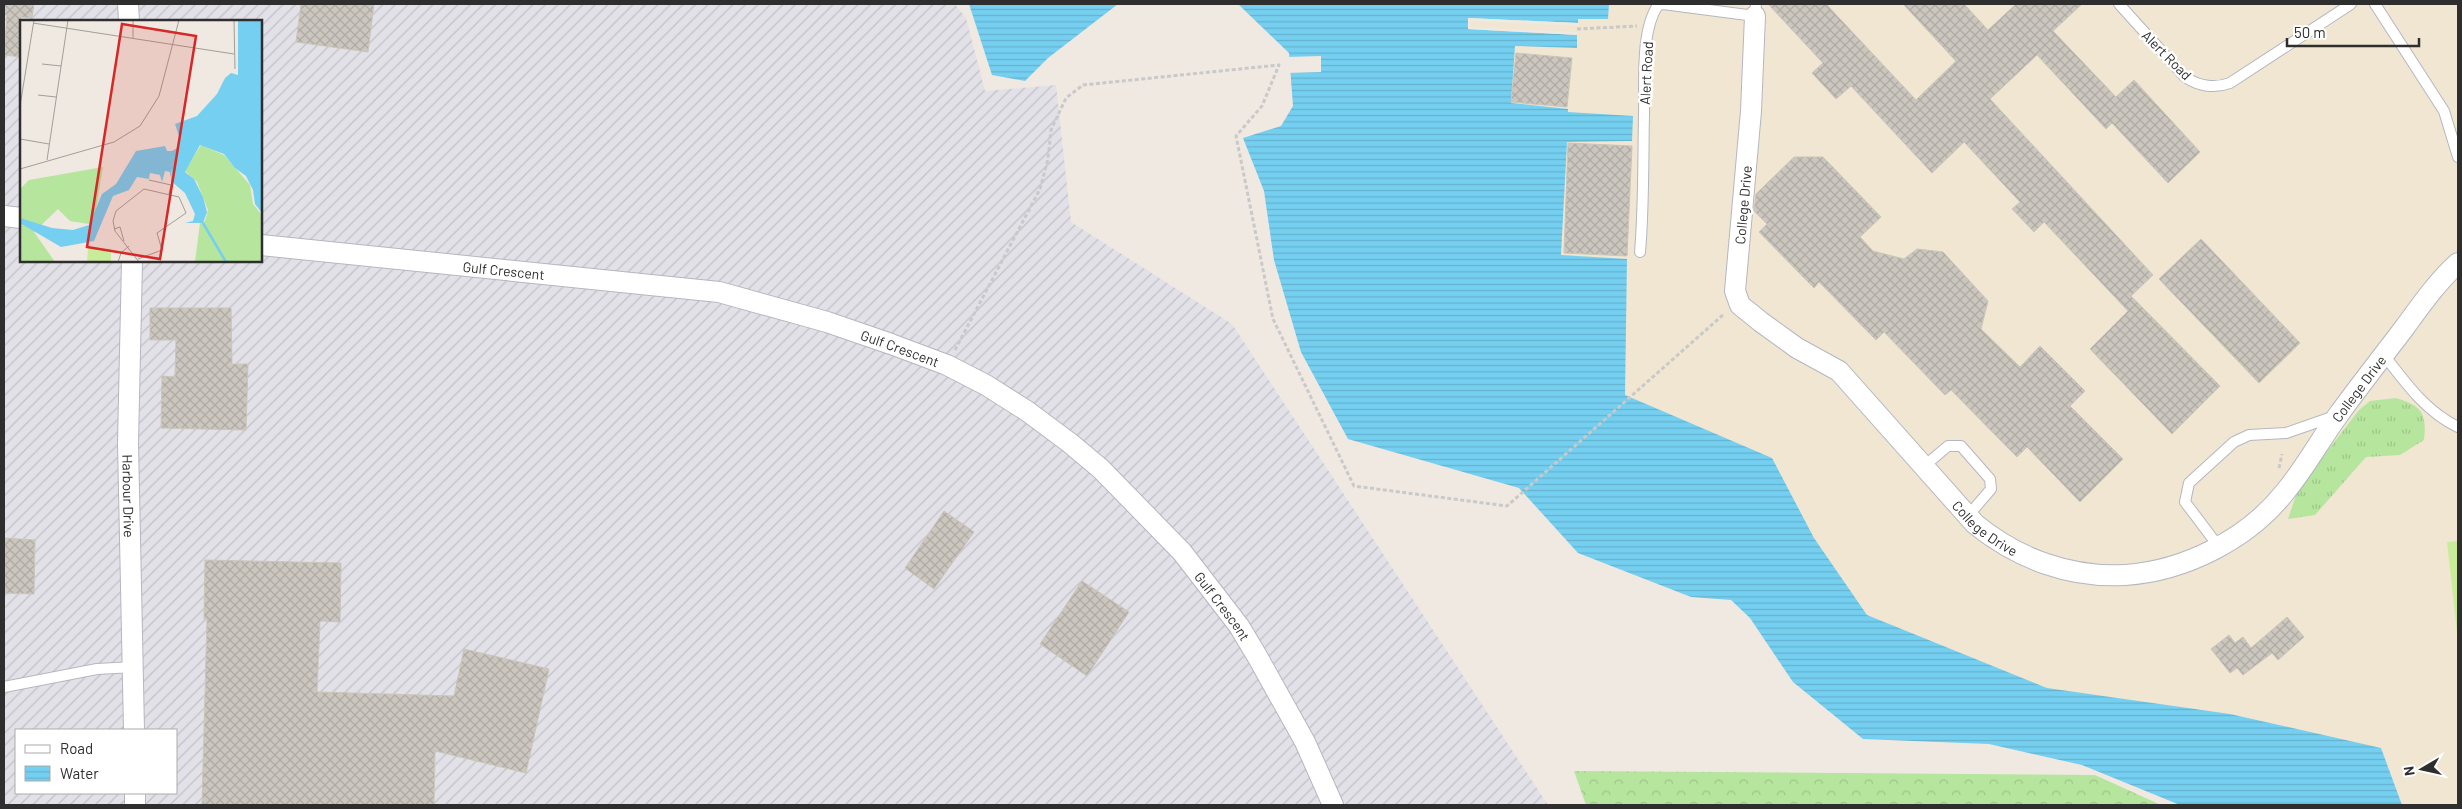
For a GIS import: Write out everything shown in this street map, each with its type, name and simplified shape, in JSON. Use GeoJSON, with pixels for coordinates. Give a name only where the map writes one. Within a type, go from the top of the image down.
{"type":"FeatureCollection","features":[{"type":"Feature","properties":{"kind":"street"},"geometry":{"type":"LineString","coordinates":[[128,4],[129,20]]}},
{"type":"Feature","properties":{"kind":"street","name":"College Drive"},"geometry":{"type":"LineString","coordinates":[[1755,10],[1751,111],[1735,290],[1737,298],[1743,307],[1772,331],[1838,370],[1967,517],[1991,537],[2018,553],[2047,565],[2078,572],[2118,575],[2156,571],[2184,562],[2219,546],[2250,527],[2285,493],[2321,444],[2338,415],[2419,307],[2458,264]]}},
{"type":"Feature","properties":{"kind":"street"},"geometry":{"type":"LineString","coordinates":[[4,216],[20,218]]}},
{"type":"Feature","properties":{"kind":"street","name":"Gulf Crescent"},"geometry":{"type":"LineString","coordinates":[[262,245],[719,292],[827,322],[947,366],[1027,411],[1070,443],[1101,469],[1182,552],[1214,592],[1252,648],[1301,735],[1334,805]]}},
{"type":"Feature","properties":{"kind":"street","name":"Harbour Drive"},"geometry":{"type":"LineString","coordinates":[[132,262],[128,443],[134,729]]}},
{"type":"Feature","properties":{"kind":"lane","name":"Alert Road"},"geometry":{"type":"LineString","coordinates":[[1640,252],[1645,62],[1650,25],[1656,4],[1755,10]]}},
{"type":"Feature","properties":{"kind":"lane","name":"Alert Road"},"geometry":{"type":"LineString","coordinates":[[2119,4],[2184,76],[2197,83],[2215,86],[2230,83],[2351,4]]}},
{"type":"Feature","properties":{"kind":"lane"},"geometry":{"type":"LineString","coordinates":[[2375,4],[2444,111],[2458,156]]}},
{"type":"Feature","properties":{"kind":"lane"},"geometry":{"type":"LineString","coordinates":[[2384,354],[2405,383],[2440,419],[2458,427]]}},
{"type":"Feature","properties":{"kind":"lane"},"geometry":{"type":"LineString","coordinates":[[2219,546],[2185,502],[2190,483],[2234,442],[2249,435],[2286,433],[2338,415]]}},
{"type":"Feature","properties":{"kind":"lane"},"geometry":{"type":"LineString","coordinates":[[1922,467],[1948,446],[1961,446],[1990,479],[1991,490],[1967,517]]}},
{"type":"Feature","properties":{"kind":"lane"},"geometry":{"type":"LineString","coordinates":[[4,687],[97,669],[134,667]]}},
{"type":"Feature","properties":{"kind":"path"},"geometry":{"type":"LineString","coordinates":[[1577,30],[1650,25]]}},
{"type":"Feature","properties":{"kind":"path"},"geometry":{"type":"LineString","coordinates":[[947,366],[1040,189],[1048,159],[1051,130],[1066,98],[1083,85],[1279,64],[1262,106],[1236,136],[1273,319],[1354,486],[1507,506],[1665,367]]}},
{"type":"Feature","properties":{"kind":"shaded area"},"geometry":{"type":"Polygon","coordinates":[[[4,4],[955,4],[966,18],[985,91],[1056,85],[1071,222],[1232,324],[1548,805],[4,805],[4,4]]]}},
{"type":"Feature","properties":{"kind":"shaded area"},"geometry":{"type":"Polygon","coordinates":[[[1609,4],[2458,4],[2458,805],[2402,805],[2381,748],[2230,714],[2047,688],[1867,615],[1814,538],[1772,458],[1625,395],[1627,259],[1561,256],[1567,141],[1632,141],[1568,112],[1567,109],[1511,103],[1514,45],[1577,48],[1577,35],[1468,29],[1468,18],[1578,23],[1578,19],[1608,19],[1609,4]]]}},
{"type":"Feature","properties":{"kind":"green space"},"geometry":{"type":"Polygon","coordinates":[[[2396,398],[2412,404],[2421,412],[2425,423],[2424,440],[2400,455],[2366,457],[2315,515],[2288,519],[2298,489],[2359,410],[2370,401],[2396,398]]]}},
{"type":"Feature","properties":{"kind":"green space"},"geometry":{"type":"Polygon","coordinates":[[[2458,541],[2458,641],[2447,542],[2458,541]]]}},
{"type":"Feature","properties":{"kind":"green space"},"geometry":{"type":"Polygon","coordinates":[[[1574,771],[2095,775],[2161,805],[1586,805],[1574,771]]]}},
{"type":"Feature","properties":{"kind":"water"},"geometry":{"type":"Polygon","coordinates":[[[969,4],[1118,4],[1048,58],[1025,81],[992,75],[969,4]]]}},
{"type":"Feature","properties":{"kind":"water"},"geometry":{"type":"Polygon","coordinates":[[[1238,4],[1609,4],[1608,19],[1578,19],[1578,23],[1468,18],[1468,29],[1577,35],[1577,48],[1515,46],[1511,103],[1568,109],[1568,112],[1633,116],[1632,141],[1567,142],[1561,255],[1627,259],[1625,395],[1772,458],[1814,538],[1867,615],[2047,688],[2230,714],[2381,748],[2402,805],[2180,805],[2082,765],[1989,744],[1863,739],[1793,682],[1750,618],[1731,600],[1691,597],[1578,553],[1519,488],[1348,439],[1301,352],[1274,260],[1264,191],[1243,138],[1281,126],[1293,106],[1289,53],[1238,4]]]}},
{"type":"Feature","properties":{"kind":"pier"},"geometry":{"type":"Polygon","coordinates":[[[1468,18],[1578,23],[1578,26],[1470,21],[1470,27],[1577,32],[1577,35],[1468,29],[1468,18]]]}},
{"type":"Feature","properties":{"kind":"pier"},"geometry":{"type":"Polygon","coordinates":[[[1321,56],[1321,72],[1288,73],[1287,57],[1321,56]]]}},
{"type":"Feature","properties":{"kind":"building"},"geometry":{"type":"Polygon","coordinates":[[[4,4],[34,4],[32,18],[21,17],[20,20],[20,57],[4,55],[7,15],[4,15],[4,4]]]}},
{"type":"Feature","properties":{"kind":"building"},"geometry":{"type":"Polygon","coordinates":[[[301,4],[374,4],[368,52],[296,42],[301,4]]]}},
{"type":"Feature","properties":{"kind":"building"},"geometry":{"type":"Polygon","coordinates":[[[1768,4],[1826,4],[1916,100],[1956,61],[1903,4],[1964,4],[1988,30],[2016,4],[2082,4],[2053,31],[2116,97],[2134,80],[2200,152],[2168,183],[2112,123],[2106,129],[2037,55],[1990,99],[2153,275],[2131,296],[2220,386],[2172,434],[2090,349],[2128,311],[2044,222],[2034,232],[2012,209],[2020,202],[1964,142],[1932,173],[1851,86],[1836,99],[1812,73],[1823,63],[1768,4]]]}},
{"type":"Feature","properties":{"kind":"building"},"geometry":{"type":"Polygon","coordinates":[[[1516,53],[1572,58],[1567,107],[1511,102],[1516,53]]]}},
{"type":"Feature","properties":{"kind":"building"},"geometry":{"type":"Polygon","coordinates":[[[1568,143],[1632,146],[1627,256],[1564,253],[1568,143]]]}},
{"type":"Feature","properties":{"kind":"building"},"geometry":{"type":"Polygon","coordinates":[[[1794,157],[1823,157],[1881,217],[1860,237],[1873,251],[1904,259],[1917,249],[1943,252],[1988,301],[1981,329],[2020,367],[2040,346],[2085,391],[2070,406],[2123,459],[2080,502],[2027,447],[2017,457],[1951,390],[1945,395],[1884,332],[1876,340],[1819,282],[1814,288],[1759,232],[1767,224],[1754,211],[1756,194],[1794,157]]]}},
{"type":"Feature","properties":{"kind":"building"},"geometry":{"type":"Polygon","coordinates":[[[2201,239],[2300,343],[2259,383],[2159,279],[2201,239]]]}},
{"type":"Feature","properties":{"kind":"building"},"geometry":{"type":"Polygon","coordinates":[[[150,308],[231,308],[232,364],[248,364],[246,430],[161,428],[162,376],[175,377],[176,340],[150,340],[150,308]]]}},
{"type":"Feature","properties":{"kind":"building"},"geometry":{"type":"Polygon","coordinates":[[[944,511],[974,532],[934,589],[905,568],[944,511]]]}},
{"type":"Feature","properties":{"kind":"building"},"geometry":{"type":"Polygon","coordinates":[[[4,538],[35,540],[34,594],[4,593],[4,538]]]}},
{"type":"Feature","properties":{"kind":"building"},"geometry":{"type":"Polygon","coordinates":[[[205,560],[341,563],[340,622],[320,621],[317,692],[454,696],[464,649],[549,669],[526,773],[435,751],[434,805],[202,805],[207,619],[204,619],[205,560]]]}},
{"type":"Feature","properties":{"kind":"building"},"geometry":{"type":"Polygon","coordinates":[[[1082,581],[1129,612],[1087,676],[1040,644],[1082,581]]]}},
{"type":"Feature","properties":{"kind":"building"},"geometry":{"type":"Polygon","coordinates":[[[2287,617],[2304,637],[2278,660],[2272,653],[2243,675],[2237,668],[2230,673],[2211,649],[2229,635],[2235,643],[2243,637],[2251,648],[2287,617]]]}}]}
